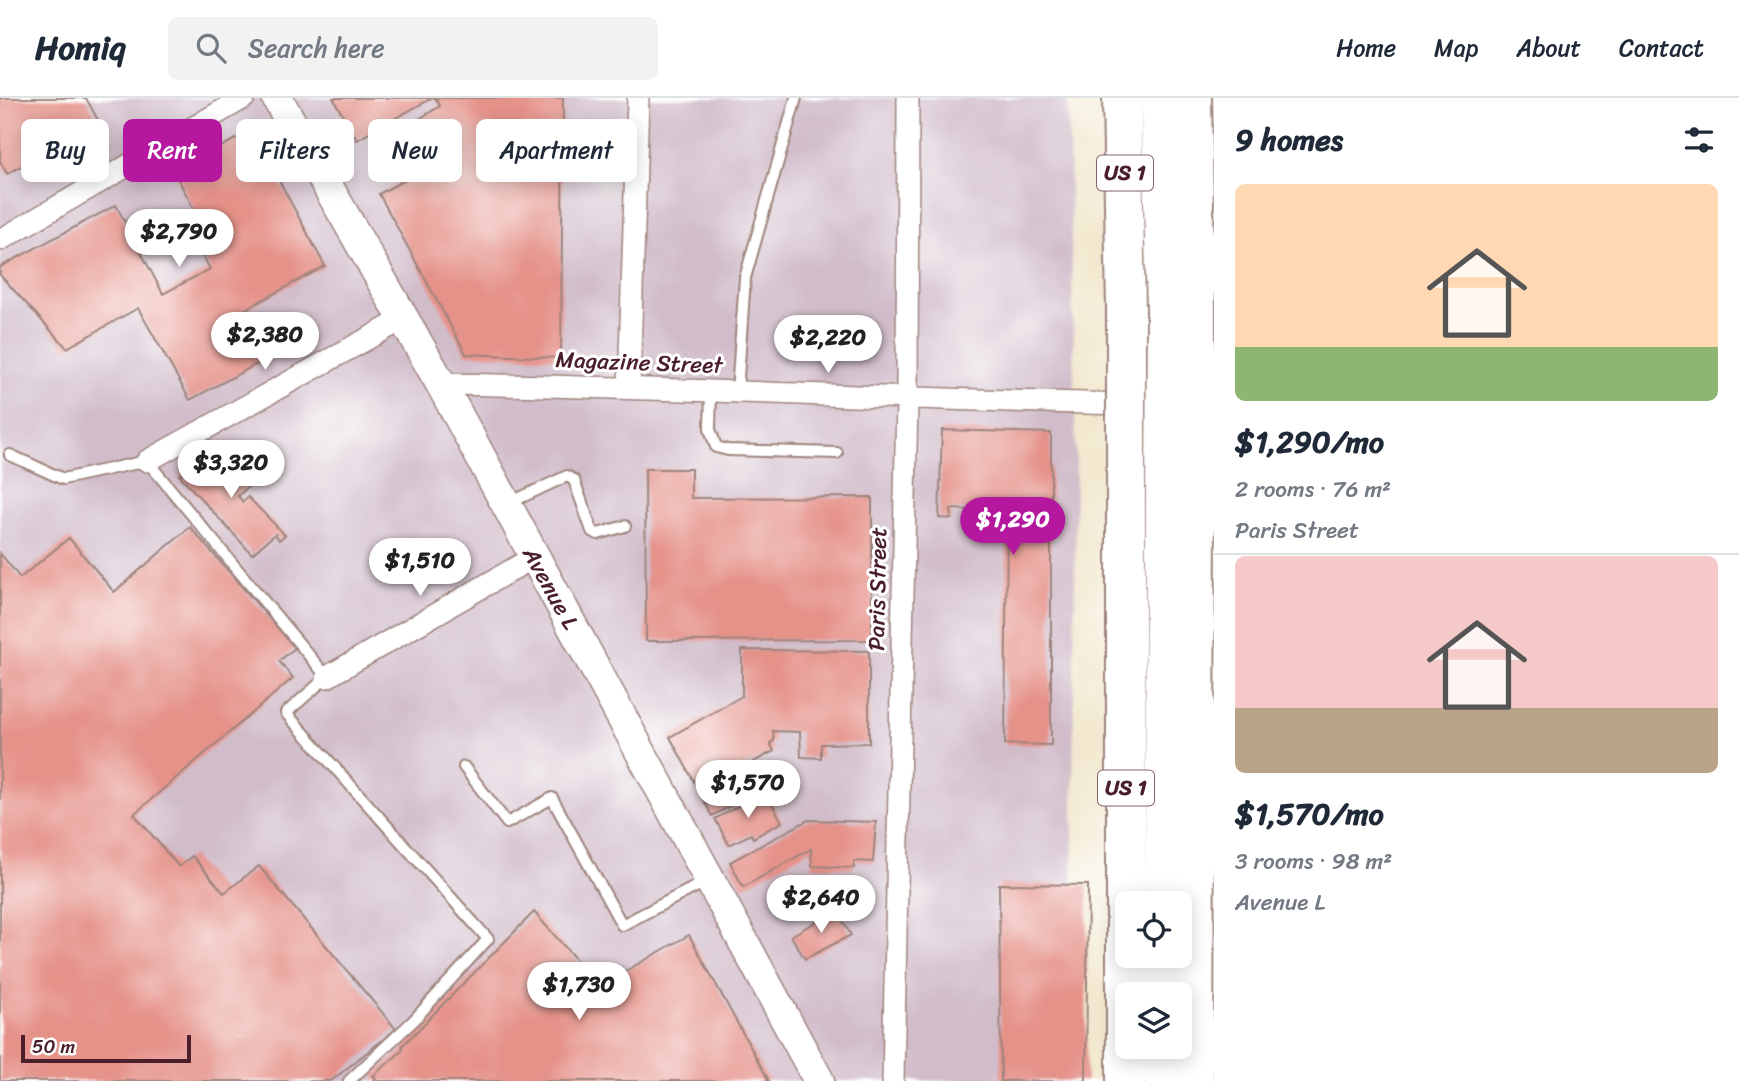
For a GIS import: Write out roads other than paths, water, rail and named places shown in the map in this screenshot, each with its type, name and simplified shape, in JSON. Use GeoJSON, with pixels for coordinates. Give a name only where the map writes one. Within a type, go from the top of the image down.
{"type":"FeatureCollection","features":[{"type":"Feature","properties":{"kind":"highway"},"geometry":{"type":"LineString","coordinates":[[1102,98],[1125,249]]}},
{"type":"Feature","properties":{"kind":"highway","name":"US 1"},"geometry":{"type":"LineString","coordinates":[[1122,98],[1126,309],[1126,1081]]}},
{"type":"Feature","properties":{"kind":"highway"},"geometry":{"type":"LineString","coordinates":[[1160,98],[1181,310]]}},
{"type":"Feature","properties":{"kind":"highway"},"geometry":{"type":"LineString","coordinates":[[1192,98],[1181,310],[1180,495],[1194,1081]]}},
{"type":"Feature","properties":{"kind":"highway"},"geometry":{"type":"LineString","coordinates":[[1164,891],[1180,495]]}},
{"type":"Feature","properties":{"kind":"highway"},"geometry":{"type":"LineString","coordinates":[[1164,1059],[1164,1081]]}},
{"type":"Feature","properties":{"kind":"street"},"geometry":{"type":"LineString","coordinates":[[0,240],[244,98]]}},
{"type":"Feature","properties":{"kind":"street","name":"Avenue L"},"geometry":{"type":"LineString","coordinates":[[277,98],[441,384],[504,505],[819,1081]]}},
{"type":"Feature","properties":{"kind":"street"},"geometry":{"type":"LineString","coordinates":[[629,387],[638,98]]}},
{"type":"Feature","properties":{"kind":"street","name":"Paris Street"},"geometry":{"type":"LineString","coordinates":[[893,1081],[907,400],[908,98]]}},
{"type":"Feature","properties":{"kind":"street"},"geometry":{"type":"LineString","coordinates":[[147,461],[403,318]]}},
{"type":"Feature","properties":{"kind":"street","name":"Magazine Street"},"geometry":{"type":"LineString","coordinates":[[441,384],[629,387],[907,400],[1214,406]]}},
{"type":"Feature","properties":{"kind":"street"},"geometry":{"type":"LineString","coordinates":[[327,677],[534,557]]}},
{"type":"Feature","properties":{"kind":"lane"},"geometry":{"type":"LineString","coordinates":[[737,391],[745,278],[796,98]]}},
{"type":"Feature","properties":{"kind":"lane"},"geometry":{"type":"LineString","coordinates":[[711,390],[710,429],[716,447],[728,450],[836,453]]}},
{"type":"Feature","properties":{"kind":"lane"},"geometry":{"type":"LineString","coordinates":[[10,455],[63,479],[147,461],[327,677],[286,713],[488,939],[413,1021],[349,1081]]}},
{"type":"Feature","properties":{"kind":"lane"},"geometry":{"type":"LineString","coordinates":[[504,505],[567,476],[574,480],[592,531],[598,534],[625,526]]}},
{"type":"Feature","properties":{"kind":"lane"},"geometry":{"type":"LineString","coordinates":[[464,767],[507,823],[552,798],[622,925],[710,880]]}}]}
